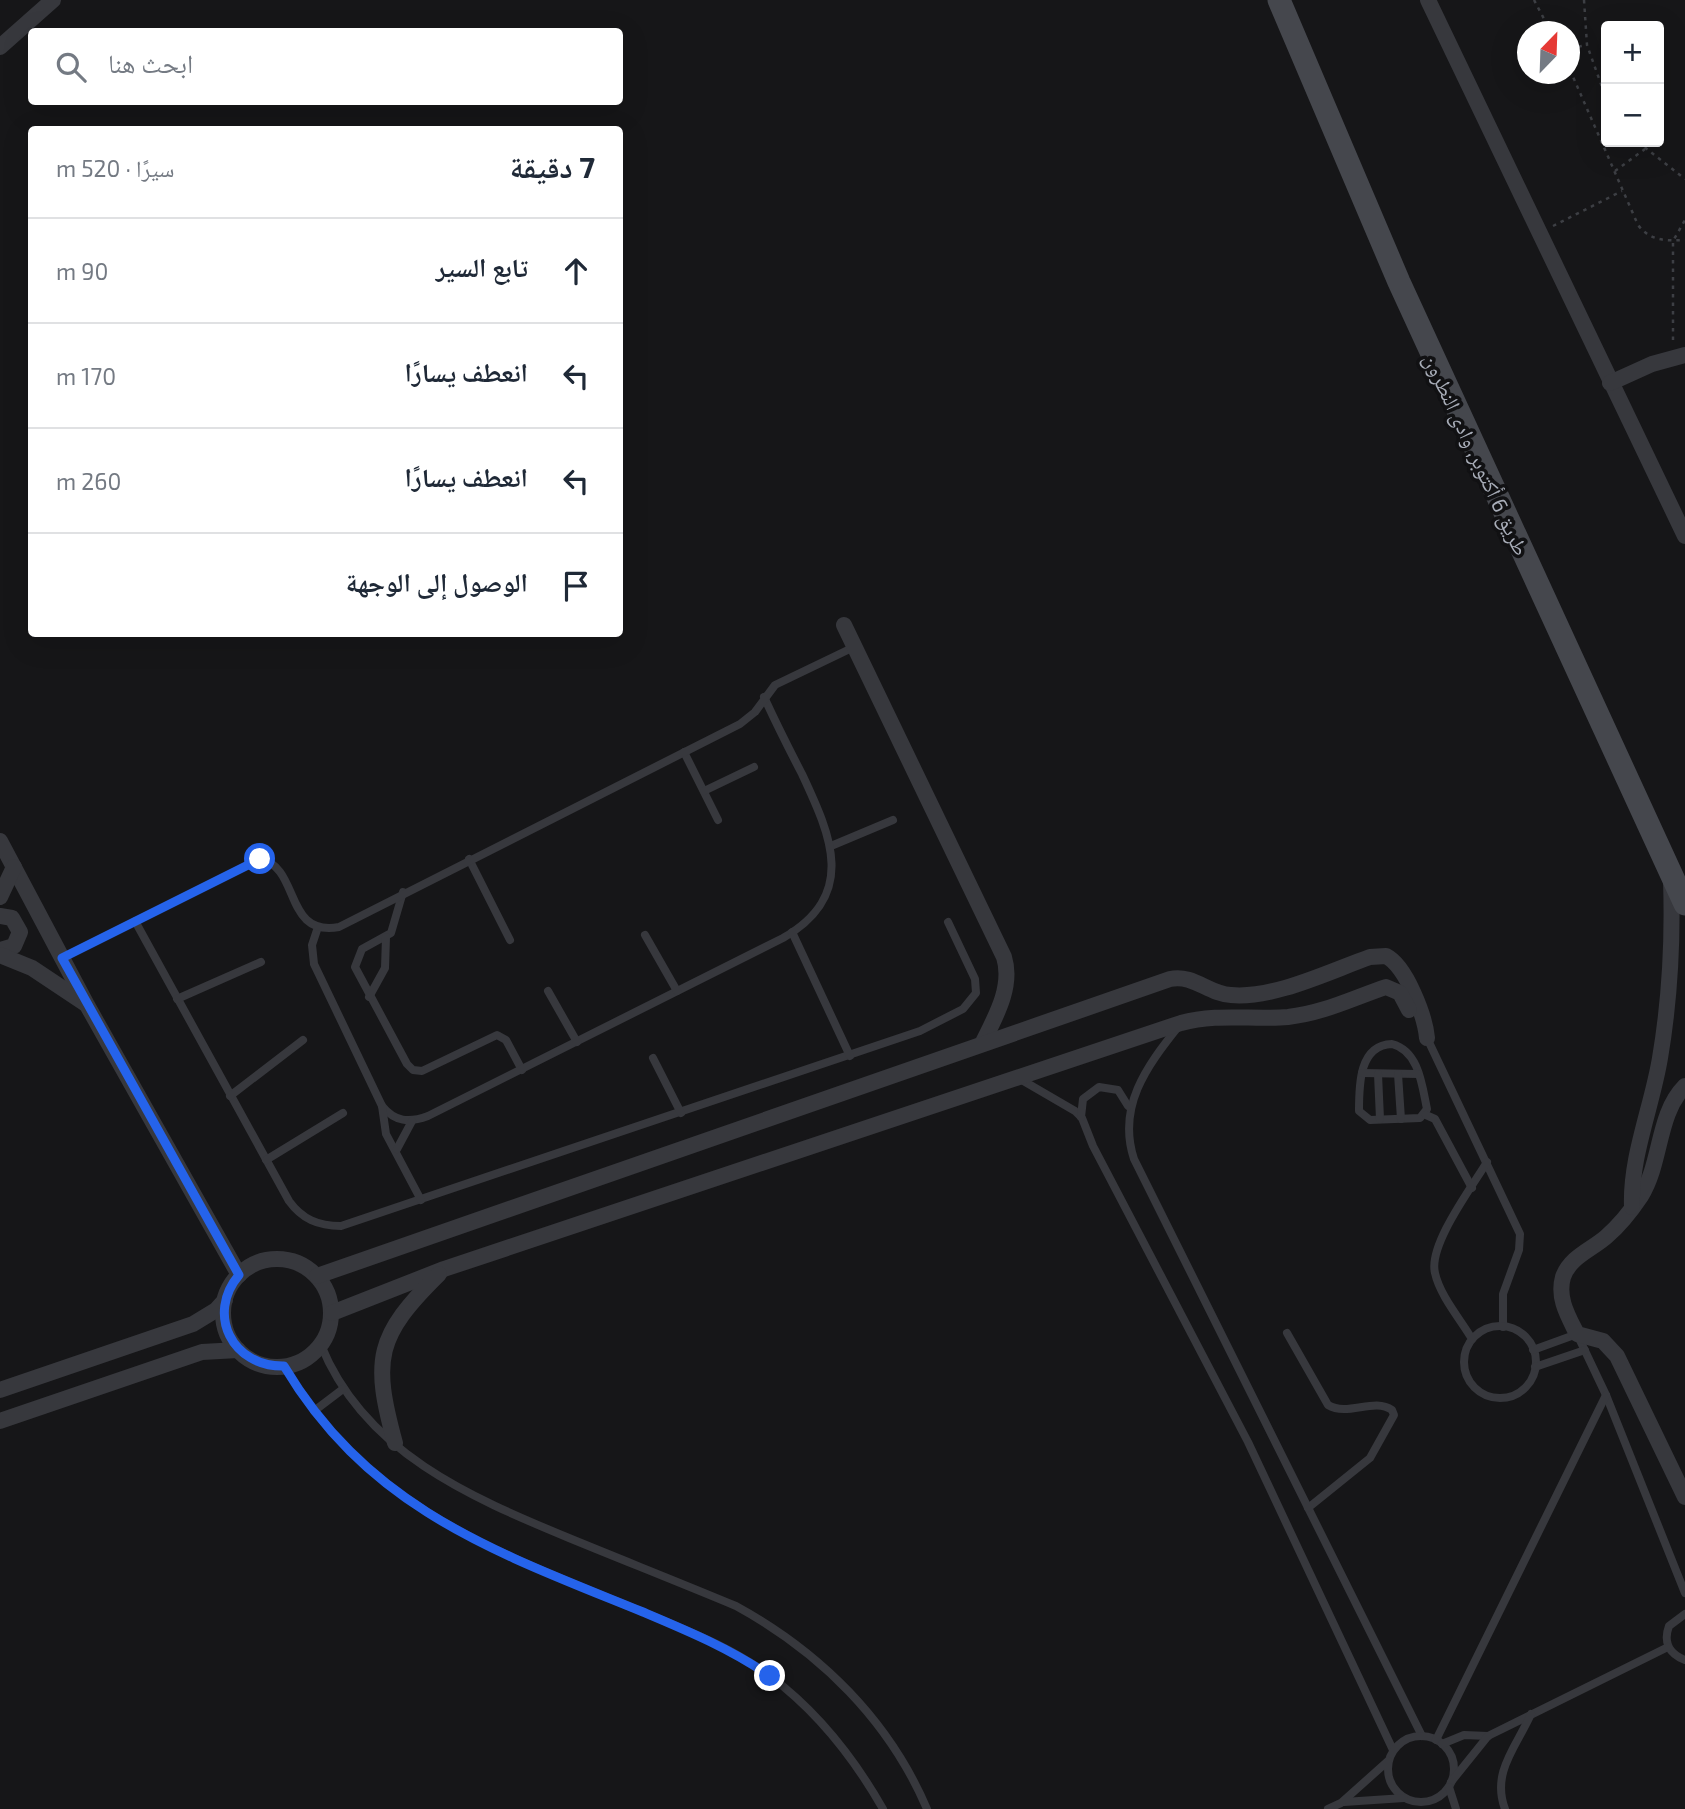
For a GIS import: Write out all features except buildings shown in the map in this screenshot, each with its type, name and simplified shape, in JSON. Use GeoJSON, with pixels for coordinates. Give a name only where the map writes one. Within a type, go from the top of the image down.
{"type":"FeatureCollection","features":[{"type":"Feature","properties":{"kind":"street"},"geometry":{"type":"LineString","coordinates":[[0,47],[53,0]]}},
{"type":"Feature","properties":{"kind":"street","name":"طريق 6 أكتوبر, وادى النطرون"},"geometry":{"type":"LineString","coordinates":[[1279,0],[1399,282],[1685,904]]}},
{"type":"Feature","properties":{"kind":"street"},"geometry":{"type":"LineString","coordinates":[[1428,0],[1685,536]]}},
{"type":"Feature","properties":{"kind":"street"},"geometry":{"type":"LineString","coordinates":[[1610,383],[1679,356]]}},
{"type":"Feature","properties":{"kind":"street"},"geometry":{"type":"LineString","coordinates":[[844,625],[1004,957],[1008,977],[1005,990],[984,1042]]}},
{"type":"Feature","properties":{"kind":"street"},"geometry":{"type":"LineString","coordinates":[[0,841],[87,1005],[239,1275]]}},
{"type":"Feature","properties":{"kind":"street"},"geometry":{"type":"LineString","coordinates":[[0,897],[14,867]]}},
{"type":"Feature","properties":{"kind":"street"},"geometry":{"type":"LineString","coordinates":[[1632,1207],[1633,1182],[1660,1059],[1668,1006],[1671,874]]}},
{"type":"Feature","properties":{"kind":"street"},"geometry":{"type":"LineString","coordinates":[[0,916],[12,918],[20,932],[14,946],[0,952]]}},
{"type":"Feature","properties":{"kind":"street"},"geometry":{"type":"LineString","coordinates":[[0,952],[32,968],[87,1005]]}},
{"type":"Feature","properties":{"kind":"street"},"geometry":{"type":"LineString","coordinates":[[317,1276],[1170,979],[1187,978],[1227,995],[1259,994],[1378,955],[1394,960],[1401,968],[1424,1021],[1427,1038]]}},
{"type":"Feature","properties":{"kind":"street"},"geometry":{"type":"LineString","coordinates":[[1386,987],[1394,960]]}},
{"type":"Feature","properties":{"kind":"street"},"geometry":{"type":"LineString","coordinates":[[332,1313],[444,1269],[1181,1023],[1214,1016],[1270,1018],[1308,1014],[1344,1005],[1386,987],[1400,993],[1427,1038]]}},
{"type":"Feature","properties":{"kind":"street"},"geometry":{"type":"LineString","coordinates":[[1212,990],[1214,1016]]}},
{"type":"Feature","properties":{"kind":"street"},"geometry":{"type":"LineString","coordinates":[[1685,1086],[1670,1107],[1651,1174],[1632,1207],[1609,1234],[1580,1255],[1566,1270],[1561,1290],[1562,1300],[1577,1334],[1603,1341],[1617,1356],[1685,1497]]}},
{"type":"Feature","properties":{"kind":"street"},"geometry":{"type":"LineString","coordinates":[[0,1390],[193,1324],[216,1310],[239,1275],[257,1263],[277,1259],[305,1267],[317,1276],[326,1290],[332,1313],[329,1330],[321,1345],[304,1360],[284,1366],[254,1362],[238,1350],[225,1326],[225,1300]]}},
{"type":"Feature","properties":{"kind":"street"},"geometry":{"type":"LineString","coordinates":[[395,1443],[382,1392],[381,1376],[386,1343],[400,1314],[444,1269]]}},
{"type":"Feature","properties":{"kind":"street"},"geometry":{"type":"LineString","coordinates":[[0,1421],[202,1352],[238,1350]]}},
{"type":"Feature","properties":{"kind":"lane"},"geometry":{"type":"LineString","coordinates":[[62,958],[260,859],[268,861],[280,871],[301,915],[318,928],[339,927],[403,892],[740,724],[755,712],[775,685],[854,647]]}},
{"type":"Feature","properties":{"kind":"lane"},"geometry":{"type":"LineString","coordinates":[[382,1106],[395,1118],[412,1121],[522,1070],[677,991],[792,932],[809,918],[822,900],[830,879],[831,846],[822,817],[764,697]]}},
{"type":"Feature","properties":{"kind":"lane"},"geometry":{"type":"LineString","coordinates":[[684,752],[718,820]]}},
{"type":"Feature","properties":{"kind":"lane"},"geometry":{"type":"LineString","coordinates":[[704,791],[754,766]]}},
{"type":"Feature","properties":{"kind":"lane"},"geometry":{"type":"LineString","coordinates":[[831,846],[893,820]]}},
{"type":"Feature","properties":{"kind":"lane"},"geometry":{"type":"LineString","coordinates":[[469,859],[510,940]]}},
{"type":"Feature","properties":{"kind":"lane"},"geometry":{"type":"LineString","coordinates":[[403,892],[394,927],[386,937],[362,949],[356,961],[356,972],[407,1064],[414,1070],[425,1070],[496,1035],[506,1040],[522,1070]]}},
{"type":"Feature","properties":{"kind":"lane"},"geometry":{"type":"LineString","coordinates":[[135,921],[294,1208],[317,1224],[341,1227],[920,1031],[963,1009],[973,1000],[975,979],[948,922]]}},
{"type":"Feature","properties":{"kind":"lane"},"geometry":{"type":"LineString","coordinates":[[318,928],[312,945],[314,964],[382,1106],[386,1134],[397,1149],[421,1200]]}},
{"type":"Feature","properties":{"kind":"lane"},"geometry":{"type":"LineString","coordinates":[[792,932],[850,1056]]}},
{"type":"Feature","properties":{"kind":"lane"},"geometry":{"type":"LineString","coordinates":[[645,935],[677,991]]}},
{"type":"Feature","properties":{"kind":"lane"},"geometry":{"type":"LineString","coordinates":[[369,997],[385,968],[386,937]]}},
{"type":"Feature","properties":{"kind":"lane"},"geometry":{"type":"LineString","coordinates":[[177,999],[261,962]]}},
{"type":"Feature","properties":{"kind":"lane"},"geometry":{"type":"LineString","coordinates":[[548,991],[577,1042]]}},
{"type":"Feature","properties":{"kind":"lane"},"geometry":{"type":"LineString","coordinates":[[1181,1023],[1154,1060],[1128,1107],[1128,1137],[1134,1159],[1422,1735]]}},
{"type":"Feature","properties":{"kind":"lane"},"geometry":{"type":"LineString","coordinates":[[1427,1038],[1520,1234],[1519,1250],[1503,1294],[1503,1327]]}},
{"type":"Feature","properties":{"kind":"lane"},"geometry":{"type":"LineString","coordinates":[[230,1096],[303,1040]]}},
{"type":"Feature","properties":{"kind":"lane"},"geometry":{"type":"LineString","coordinates":[[1392,1044],[1411,1056],[1418,1074],[1426,1115],[1420,1118],[1370,1120],[1359,1111],[1362,1073],[1371,1051],[1392,1044]]}},
{"type":"Feature","properties":{"kind":"lane"},"geometry":{"type":"LineString","coordinates":[[653,1058],[681,1113]]}},
{"type":"Feature","properties":{"kind":"lane"},"geometry":{"type":"LineString","coordinates":[[1362,1073],[1418,1074]]}},
{"type":"Feature","properties":{"kind":"lane"},"geometry":{"type":"LineString","coordinates":[[1378,1074],[1380,1119]]}},
{"type":"Feature","properties":{"kind":"lane"},"geometry":{"type":"LineString","coordinates":[[1398,1074],[1401,1119]]}},
{"type":"Feature","properties":{"kind":"lane"},"geometry":{"type":"LineString","coordinates":[[1017,1077],[1057,1098],[1082,1118]]}},
{"type":"Feature","properties":{"kind":"lane"},"geometry":{"type":"LineString","coordinates":[[1128,1107],[1118,1090],[1099,1087],[1083,1099],[1082,1118],[1093,1146],[1248,1442],[1394,1750]]}},
{"type":"Feature","properties":{"kind":"lane"},"geometry":{"type":"LineString","coordinates":[[266,1160],[343,1113]]}},
{"type":"Feature","properties":{"kind":"lane"},"geometry":{"type":"LineString","coordinates":[[1426,1115],[1435,1119],[1472,1188]]}},
{"type":"Feature","properties":{"kind":"lane"},"geometry":{"type":"LineString","coordinates":[[397,1149],[412,1121]]}},
{"type":"Feature","properties":{"kind":"lane"},"geometry":{"type":"LineString","coordinates":[[1472,1339],[1436,1279],[1434,1262],[1442,1238],[1487,1162]]}},
{"type":"Feature","properties":{"kind":"lane"},"geometry":{"type":"LineString","coordinates":[[1503,1327],[1518,1332],[1534,1350],[1535,1367],[1530,1381],[1515,1395],[1504,1398],[1483,1394],[1468,1379],[1464,1369],[1466,1348],[1472,1339],[1486,1329],[1503,1327]]}},
{"type":"Feature","properties":{"kind":"lane"},"geometry":{"type":"LineString","coordinates":[[1287,1333],[1328,1405],[1339,1410],[1388,1406],[1394,1415],[1370,1458],[1308,1507]]}},
{"type":"Feature","properties":{"kind":"lane"},"geometry":{"type":"LineString","coordinates":[[1534,1350],[1577,1334],[1606,1395],[1685,1593]]}},
{"type":"Feature","properties":{"kind":"lane"},"geometry":{"type":"LineString","coordinates":[[321,1345],[343,1389],[395,1443],[428,1471],[467,1494],[736,1606],[788,1638],[861,1704],[901,1759],[926,1807],[916,1809]]}},
{"type":"Feature","properties":{"kind":"lane"},"geometry":{"type":"LineString","coordinates":[[1535,1367],[1585,1350]]}},
{"type":"Feature","properties":{"kind":"lane"},"geometry":{"type":"LineString","coordinates":[[284,1366],[314,1411],[367,1469],[430,1516],[511,1557],[687,1629],[744,1658],[770,1676],[817,1718],[838,1742],[883,1809]]}},
{"type":"Feature","properties":{"kind":"lane"},"geometry":{"type":"LineString","coordinates":[[314,1411],[343,1389]]}},
{"type":"Feature","properties":{"kind":"lane"},"geometry":{"type":"LineString","coordinates":[[1439,1742],[1606,1395]]}},
{"type":"Feature","properties":{"kind":"lane"},"geometry":{"type":"LineString","coordinates":[[1668,1647],[1669,1626],[1685,1614]]}},
{"type":"Feature","properties":{"kind":"lane"},"geometry":{"type":"LineString","coordinates":[[1439,1742],[1464,1735],[1488,1735],[1668,1647]]}},
{"type":"Feature","properties":{"kind":"lane"},"geometry":{"type":"LineString","coordinates":[[1668,1647],[1685,1660]]}},
{"type":"Feature","properties":{"kind":"lane"},"geometry":{"type":"LineString","coordinates":[[1505,1809],[1500,1787],[1502,1769],[1531,1714]]}},
{"type":"Feature","properties":{"kind":"lane"},"geometry":{"type":"LineString","coordinates":[[1328,1809],[1341,1802],[1388,1761],[1394,1750],[1406,1739],[1422,1735],[1439,1742],[1453,1761],[1450,1784],[1456,1809]]}},
{"type":"Feature","properties":{"kind":"lane"},"geometry":{"type":"LineString","coordinates":[[1341,1802],[1434,1799],[1450,1784],[1488,1735]]}},
{"type":"Feature","properties":{"kind":"lane"},"geometry":{"type":"LineString","coordinates":[[1388,1761],[1392,1786],[1405,1798]]}},
{"type":"Feature","properties":{"kind":"lane"},"geometry":{"type":"LineString","coordinates":[[1416,1801],[1422,1809]]}},
{"type":"Feature","properties":{"kind":"path"},"geometry":{"type":"LineString","coordinates":[[1534,0],[1544,21]]}},
{"type":"Feature","properties":{"kind":"path"},"geometry":{"type":"LineString","coordinates":[[1584,0],[1587,45],[1601,84]]}},
{"type":"Feature","properties":{"kind":"path"},"geometry":{"type":"LineString","coordinates":[[1580,46],[1587,45]]}},
{"type":"Feature","properties":{"kind":"path"},"geometry":{"type":"LineString","coordinates":[[1576,84],[1622,191],[1644,233],[1658,240],[1685,240]]}},
{"type":"Feature","properties":{"kind":"path"},"geometry":{"type":"LineString","coordinates":[[1615,171],[1645,149],[1685,179]]}},
{"type":"Feature","properties":{"kind":"path"},"geometry":{"type":"LineString","coordinates":[[1540,233],[1622,191]]}},
{"type":"Feature","properties":{"kind":"path"},"geometry":{"type":"LineString","coordinates":[[1679,356],[1673,240],[1685,220]]}},
{"type":"Feature","properties":{"kind":"route"},"geometry":{"type":"LineString","coordinates":[[260,859],[62,958],[239,1275],[228,1291],[223,1309],[228,1335],[238,1350],[254,1362],[273,1367],[284,1366],[311,1407],[346,1449],[390,1488],[430,1516],[511,1557],[687,1629],[744,1658],[770,1676]]}}]}
